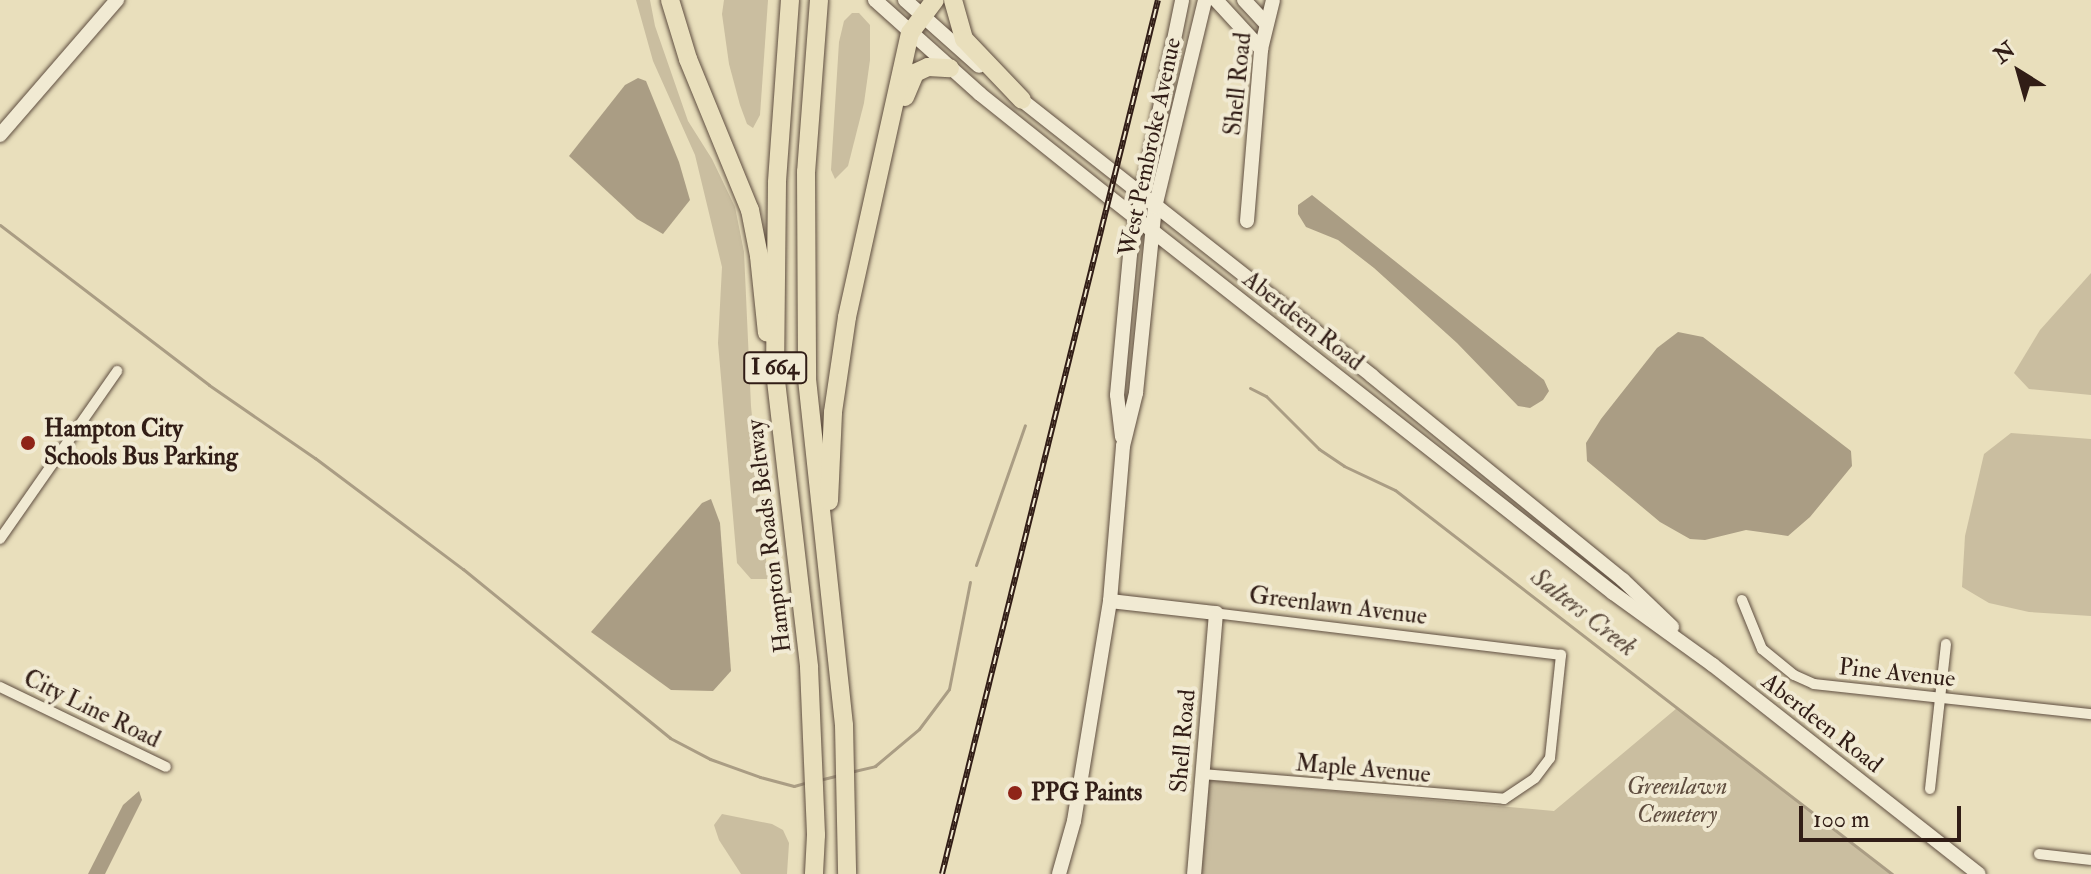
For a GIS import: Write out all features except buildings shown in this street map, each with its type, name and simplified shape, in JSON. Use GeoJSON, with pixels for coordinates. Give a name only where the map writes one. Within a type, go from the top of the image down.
{"type":"FeatureCollection","features":[{"type":"Feature","properties":{"kind":"highway"},"geometry":{"type":"LineString","coordinates":[[670,0],[688,59],[750,210],[775,372]]}},
{"type":"Feature","properties":{"kind":"highway","name":"Hampton Roads Beltway"},"geometry":{"type":"LineString","coordinates":[[790,0],[777,183],[775,372],[785,479],[800,574],[813,734],[814,874]]}},
{"type":"Feature","properties":{"kind":"highway"},"geometry":{"type":"LineString","coordinates":[[825,548],[838,369],[910,33],[935,0]]}},
{"type":"Feature","properties":{"kind":"highway"},"geometry":{"type":"LineString","coordinates":[[953,0],[964,39],[1022,100]]}},
{"type":"Feature","properties":{"kind":"highway","name":"I 664"},"geometry":{"type":"LineString","coordinates":[[819,4],[806,172],[804,299],[807,379],[844,725],[847,874]]}},
{"type":"Feature","properties":{"kind":"highway"},"geometry":{"type":"LineString","coordinates":[[873,204],[910,78],[928,67],[950,68]]}},
{"type":"Feature","properties":{"kind":"main road"},"geometry":{"type":"LineString","coordinates":[[0,135],[117,0]]}},
{"type":"Feature","properties":{"kind":"main road","name":"Aberdeen Road"},"geometry":{"type":"LineString","coordinates":[[875,0],[950,68],[1136,218],[1613,593],[1713,665],[1979,874]]}},
{"type":"Feature","properties":{"kind":"main road","name":"Aberdeen Road"},"geometry":{"type":"LineString","coordinates":[[905,0],[1022,100],[1372,376],[1623,580],[1713,665]]}},
{"type":"Feature","properties":{"kind":"main road","name":"West Pembroke Avenue"},"geometry":{"type":"LineString","coordinates":[[1123,446],[1117,395],[1136,218],[1182,0]]}},
{"type":"Feature","properties":{"kind":"main road","name":"West Pembroke Avenue"},"geometry":{"type":"LineString","coordinates":[[1059,874],[1074,821],[1110,601],[1123,446],[1136,393],[1155,207],[1205,0]]}},
{"type":"Feature","properties":{"kind":"main road"},"geometry":{"type":"LineString","coordinates":[[1216,0],[1261,49]]}},
{"type":"Feature","properties":{"kind":"main road"},"geometry":{"type":"LineString","coordinates":[[1244,0],[1266,24]]}},
{"type":"Feature","properties":{"kind":"main road","name":"Shell Road"},"geometry":{"type":"LineString","coordinates":[[1247,221],[1261,49],[1273,0]]}},
{"type":"Feature","properties":{"kind":"main road","name":"Greenlawn Avenue"},"geometry":{"type":"LineString","coordinates":[[1110,601],[1216,613]]}},
{"type":"Feature","properties":{"kind":"main road","name":"Shell Road"},"geometry":{"type":"LineString","coordinates":[[1194,874],[1216,613]]}},
{"type":"Feature","properties":{"kind":"street"},"geometry":{"type":"LineString","coordinates":[[0,539],[117,371]]}},
{"type":"Feature","properties":{"kind":"street","name":"Pine Avenue"},"geometry":{"type":"LineString","coordinates":[[1742,600],[1762,649],[1803,679],[1824,686],[2091,714]]}},
{"type":"Feature","properties":{"kind":"street","name":"Greenlawn Avenue"},"geometry":{"type":"LineString","coordinates":[[1216,613],[1561,655],[1550,758],[1541,772],[1517,792]]}},
{"type":"Feature","properties":{"kind":"street"},"geometry":{"type":"LineString","coordinates":[[1930,789],[1946,644]]}},
{"type":"Feature","properties":{"kind":"street","name":"City Line Road"},"geometry":{"type":"LineString","coordinates":[[0,687],[166,767]]}},
{"type":"Feature","properties":{"kind":"street","name":"Maple Avenue"},"geometry":{"type":"LineString","coordinates":[[1202,774],[1489,800],[1504,799],[1517,792]]}},
{"type":"Feature","properties":{"kind":"street"},"geometry":{"type":"LineString","coordinates":[[2039,854],[2091,860]]}},
{"type":"Feature","properties":{"kind":"green space"},"geometry":{"type":"Polygon","coordinates":[[[636,0],[650,0],[655,26],[688,121],[712,159],[735,207],[744,252],[751,406],[768,579],[751,579],[737,563],[718,343],[722,267],[695,155],[653,61],[636,0]]]}},
{"type":"Feature","properties":{"kind":"green space"},"geometry":{"type":"Polygon","coordinates":[[[724,0],[768,0],[760,115],[753,128],[747,124],[729,64],[722,14],[724,0]]]}},
{"type":"Feature","properties":{"kind":"green space"},"geometry":{"type":"Polygon","coordinates":[[[852,13],[859,13],[870,25],[870,60],[864,103],[848,166],[835,179],[831,170],[839,42],[844,21],[852,13]]]}},
{"type":"Feature","properties":{"kind":"green space"},"geometry":{"type":"Polygon","coordinates":[[[2091,273],[2091,395],[2029,389],[2014,373],[2040,330],[2091,273]]]}},
{"type":"Feature","properties":{"kind":"green space"},"geometry":{"type":"Polygon","coordinates":[[[2011,433],[2091,439],[2091,616],[2029,612],[1989,603],[1962,587],[1965,536],[1984,454],[2011,433]]]}},
{"type":"Feature","properties":{"kind":"green space","name":"Greenlawn Cemetery"},"geometry":{"type":"Polygon","coordinates":[[[1677,708],[1892,874],[1201,874],[1208,780],[1554,811],[1677,708]]]}},
{"type":"Feature","properties":{"kind":"green space"},"geometry":{"type":"Polygon","coordinates":[[[722,814],[772,824],[783,830],[789,843],[787,874],[741,874],[719,840],[714,825],[722,814]]]}},
{"type":"Feature","properties":{"kind":"shaded area"},"geometry":{"type":"Polygon","coordinates":[[[638,78],[646,81],[679,162],[690,200],[663,234],[637,219],[569,156],[625,85],[638,78]]]}},
{"type":"Feature","properties":{"kind":"shaded area"},"geometry":{"type":"Polygon","coordinates":[[[1312,195],[1544,380],[1549,391],[1543,400],[1530,408],[1518,406],[1457,343],[1374,268],[1338,240],[1306,227],[1298,214],[1298,205],[1312,195]]]}},
{"type":"Feature","properties":{"kind":"shaded area"},"geometry":{"type":"Polygon","coordinates":[[[1678,332],[1703,337],[1851,451],[1852,466],[1810,517],[1788,536],[1746,530],[1705,540],[1690,539],[1660,522],[1587,461],[1586,443],[1601,419],[1657,348],[1678,332]]]}},
{"type":"Feature","properties":{"kind":"shaded area"},"geometry":{"type":"Polygon","coordinates":[[[711,499],[720,523],[731,671],[713,691],[671,690],[591,632],[702,503],[711,499]]]}},
{"type":"Feature","properties":{"kind":"shaded area"},"geometry":{"type":"Polygon","coordinates":[[[139,791],[142,800],[105,874],[88,874],[123,805],[139,791]]]}},
{"type":"Feature","properties":{"kind":"waterway"},"geometry":{"type":"LineString","coordinates":[[0,225],[209,385],[315,458],[463,569],[670,738],[710,759],[760,777],[794,786],[808,782]]}},
{"type":"Feature","properties":{"kind":"waterway","name":"Salters Creek"},"geometry":{"type":"LineString","coordinates":[[1250,388],[1266,396],[1319,449],[1344,466],[1395,490],[1892,874]]}},
{"type":"Feature","properties":{"kind":"waterway"},"geometry":{"type":"LineString","coordinates":[[976,565],[1025,425]]}},
{"type":"Feature","properties":{"kind":"waterway"},"geometry":{"type":"LineString","coordinates":[[850,772],[875,766],[919,729],[949,689],[970,582]]}},
{"type":"Feature","properties":{"kind":"waterway"},"geometry":{"type":"LineString","coordinates":[[819,780],[839,775]]}},
{"type":"Feature","properties":{"kind":"railway"},"geometry":{"type":"LineString","coordinates":[[942,874],[1158,0]]}},
{"type":"Feature","properties":{"kind":"place","name":"Hampton City Schools Bus Parking"},"geometry":{"type":"Point","coordinates":[28,443]}},
{"type":"Feature","properties":{"kind":"place","name":"PPG Paints"},"geometry":{"type":"Point","coordinates":[1015,793]}}]}
